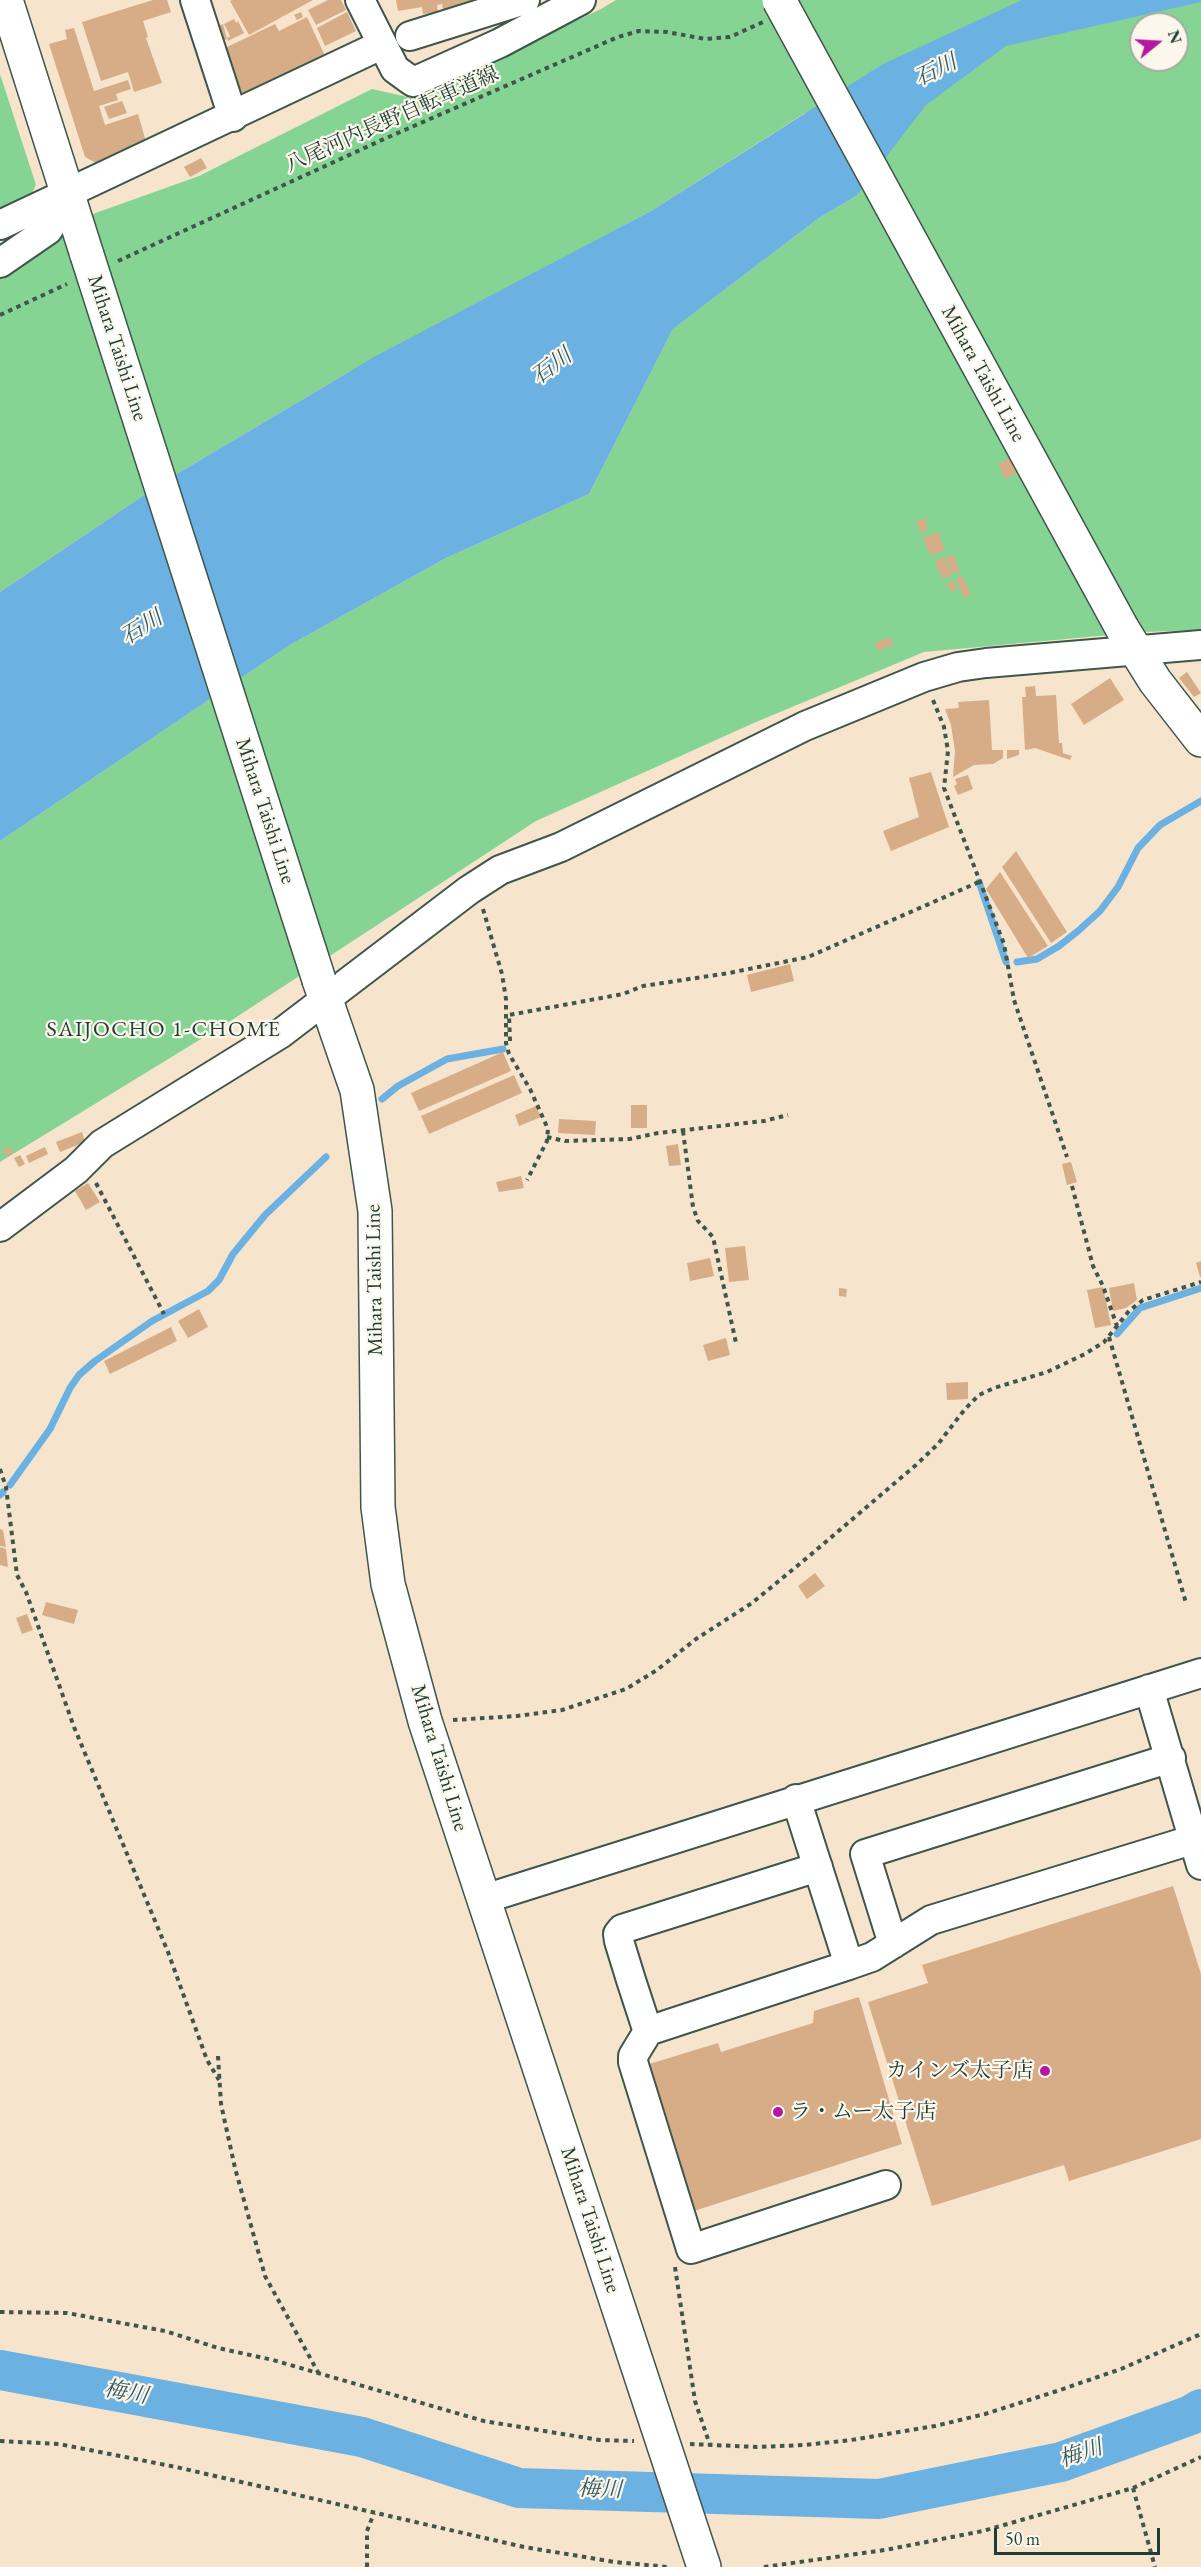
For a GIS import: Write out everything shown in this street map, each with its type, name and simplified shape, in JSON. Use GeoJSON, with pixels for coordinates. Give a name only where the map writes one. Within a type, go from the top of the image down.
{"type":"FeatureCollection","features":[{"type":"Feature","properties":{"kind":"main road","name":"Mihara Taishi Line"},"geometry":{"type":"LineString","coordinates":[[6,0],[93,266],[322,990],[357,1090],[375,1211],[378,1507],[388,1584],[425,1720],[703,2564]]}},
{"type":"Feature","properties":{"kind":"main road","name":"Mihara Taishi Line"},"geometry":{"type":"LineString","coordinates":[[773,10],[1128,639],[1201,740]]}},
{"type":"Feature","properties":{"kind":"street"},"geometry":{"type":"LineString","coordinates":[[195,0],[232,117]]}},
{"type":"Feature","properties":{"kind":"street"},"geometry":{"type":"LineString","coordinates":[[360,0],[395,69],[413,82],[500,43],[580,0]]}},
{"type":"Feature","properties":{"kind":"street"},"geometry":{"type":"LineString","coordinates":[[410,36],[525,0]]}},
{"type":"Feature","properties":{"kind":"street"},"geometry":{"type":"LineString","coordinates":[[0,225],[69,195],[381,45]]}},
{"type":"Feature","properties":{"kind":"street"},"geometry":{"type":"LineString","coordinates":[[0,263],[48,230],[69,195]]}},
{"type":"Feature","properties":{"kind":"street"},"geometry":{"type":"LineString","coordinates":[[0,1227],[76,1170],[102,1144],[280,1034],[322,990],[500,870],[561,848],[805,726],[924,677],[958,666],[1128,639],[1201,645]]}},
{"type":"Feature","properties":{"kind":"street"},"geometry":{"type":"LineString","coordinates":[[484,1899],[1201,1673]]}},
{"type":"Feature","properties":{"kind":"street"},"geometry":{"type":"LineString","coordinates":[[818,1867],[622,1929],[618,1934],[619,1941],[645,2022],[650,2028],[657,2029],[872,1957],[931,1920],[1198,1852],[1149,1689]]}},
{"type":"Feature","properties":{"kind":"street"},"geometry":{"type":"LineString","coordinates":[[893,1944],[865,1854],[1171,1758]]}},
{"type":"Feature","properties":{"kind":"street"},"geometry":{"type":"LineString","coordinates":[[796,1799],[849,1965]]}},
{"type":"Feature","properties":{"kind":"street"},"geometry":{"type":"LineString","coordinates":[[650,2028],[633,2056],[633,2062],[691,2249],[886,2186]]}},
{"type":"Feature","properties":{"kind":"path","name":"八尾河内長野自転車道線"},"geometry":{"type":"LineString","coordinates":[[0,315],[93,266],[618,37],[639,31],[667,32],[705,39],[730,37],[773,10]]}},
{"type":"Feature","properties":{"kind":"path"},"geometry":{"type":"LineString","coordinates":[[924,677],[944,727],[948,751],[944,788],[1004,944],[1014,1000],[1067,1157]]}},
{"type":"Feature","properties":{"kind":"path"},"geometry":{"type":"LineString","coordinates":[[510,1041],[509,1015],[622,994],[643,986],[729,973],[808,957],[980,882]]}},
{"type":"Feature","properties":{"kind":"path"},"geometry":{"type":"LineString","coordinates":[[482,904],[504,982],[506,1043],[509,1054],[546,1121],[547,1137],[527,1180]]}},
{"type":"Feature","properties":{"kind":"path"},"geometry":{"type":"LineString","coordinates":[[547,1137],[565,1141],[630,1139],[658,1133],[764,1121],[788,1115]]}},
{"type":"Feature","properties":{"kind":"path"},"geometry":{"type":"LineString","coordinates":[[684,1131],[693,1207],[698,1221],[713,1237],[736,1343]]}},
{"type":"Feature","properties":{"kind":"path"},"geometry":{"type":"LineString","coordinates":[[93,1177],[164,1314]]}},
{"type":"Feature","properties":{"kind":"path"},"geometry":{"type":"LineString","coordinates":[[1072,1186],[1093,1266],[1103,1286],[1117,1326]]}},
{"type":"Feature","properties":{"kind":"path"},"geometry":{"type":"LineString","coordinates":[[425,1720],[518,1716],[562,1710],[626,1689],[657,1670],[696,1639],[752,1603],[808,1557],[916,1465],[938,1444],[979,1395],[994,1388],[1047,1372],[1085,1354],[1104,1342],[1129,1311],[1143,1300],[1201,1282]]}},
{"type":"Feature","properties":{"kind":"path"},"geometry":{"type":"LineString","coordinates":[[1108,1336],[1139,1434],[1186,1603]]}},
{"type":"Feature","properties":{"kind":"path"},"geometry":{"type":"LineString","coordinates":[[0,1469],[6,1488],[17,1575],[26,1592],[74,1727],[168,1952],[207,2060],[219,2080]]}},
{"type":"Feature","properties":{"kind":"path"},"geometry":{"type":"LineString","coordinates":[[218,2056],[221,2104],[235,2168],[265,2276],[319,2374]]}},
{"type":"Feature","properties":{"kind":"path"},"geometry":{"type":"LineString","coordinates":[[0,2312],[67,2313],[165,2331],[218,2348],[273,2360],[484,2421],[599,2440],[664,2447]]}},
{"type":"Feature","properties":{"kind":"path"},"geometry":{"type":"LineString","coordinates":[[710,2445],[806,2445],[935,2426],[985,2414],[1121,2369],[1201,2334]]}},
{"type":"Feature","properties":{"kind":"path"},"geometry":{"type":"LineString","coordinates":[[0,2441],[70,2446],[176,2467],[524,2547],[615,2562],[668,2567]]}},
{"type":"Feature","properties":{"kind":"path"},"geometry":{"type":"LineString","coordinates":[[764,2567],[885,2550],[983,2531],[1133,2488],[1201,2457]]}},
{"type":"Feature","properties":{"kind":"path"},"geometry":{"type":"LineString","coordinates":[[1133,2488],[1155,2567]]}},
{"type":"Feature","properties":{"kind":"path"},"geometry":{"type":"LineString","coordinates":[[367,2567],[367,2531],[374,2513]]}},
{"type":"Feature","properties":{"kind":"green space"},"geometry":{"type":"Polygon","coordinates":[[[616,0],[1201,0],[1201,630],[1142,632],[924,652],[756,722],[536,821],[232,1020],[0,1162],[0,841],[290,645],[446,558],[589,494],[673,329],[819,218],[856,196],[805,113],[651,211],[347,373],[165,481],[0,592],[0,255],[37,234],[199,176],[372,89],[412,98],[616,0]]]}},
{"type":"Feature","properties":{"kind":"green space"},"geometry":{"type":"Polygon","coordinates":[[[0,74],[36,185],[30,197],[0,211],[0,74]]]}},
{"type":"Feature","properties":{"kind":"water","name":"石川"},"geometry":{"type":"Polygon","coordinates":[[[1022,0],[1201,0],[1201,2],[1157,12],[1129,12],[1129,18],[1006,46],[926,105],[856,196],[819,218],[673,329],[589,494],[446,558],[290,645],[0,841],[0,592],[165,481],[374,357],[651,211],[883,64],[1022,0]]]}},
{"type":"Feature","properties":{"kind":"building"},"geometry":{"type":"Polygon","coordinates":[[[153,0],[167,0],[171,12],[143,21],[148,37],[146,38],[162,83],[134,92],[128,72],[101,81],[82,22],[153,0]]]}},
{"type":"Feature","properties":{"kind":"building"},"geometry":{"type":"Polygon","coordinates":[[[313,0],[249,35],[230,1],[313,0]]]}},
{"type":"Feature","properties":{"kind":"building"},"geometry":{"type":"Polygon","coordinates":[[[328,0],[341,0],[346,10],[316,25],[308,10],[328,0]]]}},
{"type":"Feature","properties":{"kind":"building"},"geometry":{"type":"Polygon","coordinates":[[[396,0],[488,0],[444,20],[442,4],[437,5],[438,12],[423,14],[422,7],[398,11],[396,0]]]}},
{"type":"Feature","properties":{"kind":"building"},"geometry":{"type":"Polygon","coordinates":[[[301,12],[303,17],[297,20],[294,15],[301,12]]]}},
{"type":"Feature","properties":{"kind":"building"},"geometry":{"type":"Polygon","coordinates":[[[347,12],[356,31],[325,46],[317,28],[347,12]]]}},
{"type":"Feature","properties":{"kind":"building"},"geometry":{"type":"Polygon","coordinates":[[[307,17],[326,58],[244,96],[240,88],[235,91],[225,56],[228,55],[225,48],[275,24],[279,31],[307,17]]]}},
{"type":"Feature","properties":{"kind":"building"},"geometry":{"type":"Polygon","coordinates":[[[234,19],[236,23],[238,21],[244,33],[228,41],[227,38],[230,36],[224,24],[234,19]]]}},
{"type":"Feature","properties":{"kind":"building"},"geometry":{"type":"Polygon","coordinates":[[[223,24],[227,39],[219,42],[213,28],[223,24]]]}},
{"type":"Feature","properties":{"kind":"building"},"geometry":{"type":"Polygon","coordinates":[[[74,28],[94,91],[128,80],[131,89],[116,94],[118,100],[99,106],[105,125],[138,114],[147,145],[100,165],[85,157],[49,44],[67,39],[65,30],[74,28]]]}},
{"type":"Feature","properties":{"kind":"building"},"geometry":{"type":"Polygon","coordinates":[[[122,101],[127,113],[109,119],[104,107],[122,101]]]}},
{"type":"Feature","properties":{"kind":"building"},"geometry":{"type":"Polygon","coordinates":[[[201,158],[207,168],[190,177],[184,167],[201,158]]]}},
{"type":"Feature","properties":{"kind":"building"},"geometry":{"type":"Polygon","coordinates":[[[1013,456],[1021,471],[1005,479],[998,464],[1013,456]]]}},
{"type":"Feature","properties":{"kind":"building"},"geometry":{"type":"Polygon","coordinates":[[[926,518],[927,530],[921,533],[916,522],[926,518]]]}},
{"type":"Feature","properties":{"kind":"building"},"geometry":{"type":"Polygon","coordinates":[[[938,532],[945,550],[930,555],[923,538],[938,532]]]}},
{"type":"Feature","properties":{"kind":"building"},"geometry":{"type":"Polygon","coordinates":[[[953,554],[960,571],[953,574],[946,557],[953,554]]]}},
{"type":"Feature","properties":{"kind":"building"},"geometry":{"type":"Polygon","coordinates":[[[944,556],[952,575],[943,579],[935,562],[944,556]]]}},
{"type":"Feature","properties":{"kind":"building"},"geometry":{"type":"Polygon","coordinates":[[[962,576],[971,595],[964,598],[956,579],[962,576]]]}},
{"type":"Feature","properties":{"kind":"building"},"geometry":{"type":"Polygon","coordinates":[[[953,580],[957,589],[951,592],[947,583],[953,580]]]}},
{"type":"Feature","properties":{"kind":"building"},"geometry":{"type":"Polygon","coordinates":[[[890,637],[893,645],[878,651],[875,643],[890,637]]]}},
{"type":"Feature","properties":{"kind":"building"},"geometry":{"type":"Polygon","coordinates":[[[1187,672],[1201,693],[1194,697],[1179,678],[1187,672]]]}},
{"type":"Feature","properties":{"kind":"building"},"geometry":{"type":"Polygon","coordinates":[[[1110,678],[1124,700],[1084,725],[1071,704],[1110,678]]]}},
{"type":"Feature","properties":{"kind":"building"},"geometry":{"type":"Polygon","coordinates":[[[1035,686],[1036,696],[1056,695],[1059,743],[1062,743],[1063,753],[1072,756],[1070,760],[1035,748],[1025,750],[1022,697],[1026,697],[1025,687],[1035,686]]]}},
{"type":"Feature","properties":{"kind":"building"},"geometry":{"type":"Polygon","coordinates":[[[989,700],[992,750],[1003,750],[1003,758],[993,764],[974,765],[953,777],[955,751],[951,725],[945,709],[959,708],[958,702],[989,700]]]}},
{"type":"Feature","properties":{"kind":"building"},"geometry":{"type":"Polygon","coordinates":[[[1007,750],[1019,750],[1019,755],[1007,759],[1007,750]]]}},
{"type":"Feature","properties":{"kind":"building"},"geometry":{"type":"Polygon","coordinates":[[[931,772],[949,827],[891,851],[883,831],[919,817],[909,778],[931,772]]]}},
{"type":"Feature","properties":{"kind":"building"},"geometry":{"type":"Polygon","coordinates":[[[968,775],[973,789],[958,795],[954,786],[957,784],[955,779],[968,775]]]}},
{"type":"Feature","properties":{"kind":"building"},"geometry":{"type":"Polygon","coordinates":[[[1016,851],[1067,932],[1051,943],[1002,867],[1016,851]]]}},
{"type":"Feature","properties":{"kind":"building"},"geometry":{"type":"Polygon","coordinates":[[[1000,872],[1048,946],[1028,958],[986,889],[1000,872]]]}},
{"type":"Feature","properties":{"kind":"building"},"geometry":{"type":"Polygon","coordinates":[[[790,964],[794,981],[751,992],[747,975],[790,964]]]}},
{"type":"Feature","properties":{"kind":"building"},"geometry":{"type":"Polygon","coordinates":[[[503,1052],[511,1071],[419,1111],[411,1093],[503,1052]]]}},
{"type":"Feature","properties":{"kind":"building"},"geometry":{"type":"Polygon","coordinates":[[[514,1075],[522,1093],[429,1134],[421,1116],[514,1075]]]}},
{"type":"Feature","properties":{"kind":"building"},"geometry":{"type":"Polygon","coordinates":[[[631,1105],[647,1105],[647,1128],[631,1128],[631,1105]]]}},
{"type":"Feature","properties":{"kind":"building"},"geometry":{"type":"Polygon","coordinates":[[[536,1106],[541,1117],[519,1126],[515,1115],[536,1106]]]}},
{"type":"Feature","properties":{"kind":"building"},"geometry":{"type":"Polygon","coordinates":[[[559,1119],[596,1121],[595,1135],[558,1133],[559,1119]]]}},
{"type":"Feature","properties":{"kind":"building"},"geometry":{"type":"Polygon","coordinates":[[[82,1132],[85,1142],[60,1152],[56,1142],[82,1132]]]}},
{"type":"Feature","properties":{"kind":"building"},"geometry":{"type":"Polygon","coordinates":[[[678,1144],[681,1165],[669,1166],[666,1146],[678,1144]]]}},
{"type":"Feature","properties":{"kind":"building"},"geometry":{"type":"Polygon","coordinates":[[[10,1146],[13,1153],[6,1156],[3,1150],[10,1146]]]}},
{"type":"Feature","properties":{"kind":"building"},"geometry":{"type":"Polygon","coordinates":[[[45,1147],[48,1154],[29,1163],[26,1156],[45,1147]]]}},
{"type":"Feature","properties":{"kind":"building"},"geometry":{"type":"Polygon","coordinates":[[[20,1155],[25,1164],[19,1167],[14,1158],[20,1155]]]}},
{"type":"Feature","properties":{"kind":"building"},"geometry":{"type":"Polygon","coordinates":[[[1071,1162],[1077,1182],[1067,1185],[1062,1164],[1071,1162]]]}},
{"type":"Feature","properties":{"kind":"building"},"geometry":{"type":"Polygon","coordinates":[[[521,1176],[524,1188],[499,1192],[496,1182],[521,1176]]]}},
{"type":"Feature","properties":{"kind":"building"},"geometry":{"type":"Polygon","coordinates":[[[88,1183],[100,1202],[86,1210],[75,1191],[88,1183]]]}},
{"type":"Feature","properties":{"kind":"building"},"geometry":{"type":"Polygon","coordinates":[[[745,1246],[749,1280],[729,1282],[725,1248],[745,1246]]]}},
{"type":"Feature","properties":{"kind":"building"},"geometry":{"type":"Polygon","coordinates":[[[710,1258],[714,1276],[690,1281],[687,1263],[710,1258]]]}},
{"type":"Feature","properties":{"kind":"building"},"geometry":{"type":"Polygon","coordinates":[[[1201,1261],[1201,1277],[1200,1277],[1196,1263],[1201,1261]]]}},
{"type":"Feature","properties":{"kind":"building"},"geometry":{"type":"Polygon","coordinates":[[[1134,1283],[1137,1300],[1126,1308],[1113,1311],[1109,1288],[1134,1283]]]}},
{"type":"Feature","properties":{"kind":"building"},"geometry":{"type":"Polygon","coordinates":[[[1103,1287],[1111,1325],[1095,1328],[1087,1290],[1103,1287]]]}},
{"type":"Feature","properties":{"kind":"building"},"geometry":{"type":"Polygon","coordinates":[[[839,1288],[847,1289],[846,1297],[839,1296],[839,1288]]]}},
{"type":"Feature","properties":{"kind":"building"},"geometry":{"type":"Polygon","coordinates":[[[199,1309],[208,1327],[188,1338],[178,1321],[199,1309]]]}},
{"type":"Feature","properties":{"kind":"building"},"geometry":{"type":"Polygon","coordinates":[[[171,1327],[177,1341],[110,1374],[104,1361],[171,1327]]]}},
{"type":"Feature","properties":{"kind":"building"},"geometry":{"type":"Polygon","coordinates":[[[726,1338],[730,1355],[708,1361],[703,1345],[726,1338]]]}},
{"type":"Feature","properties":{"kind":"building"},"geometry":{"type":"Polygon","coordinates":[[[968,1382],[968,1399],[947,1400],[946,1383],[968,1382]]]}},
{"type":"Feature","properties":{"kind":"building"},"geometry":{"type":"Polygon","coordinates":[[[0,1529],[3,1530],[6,1547],[0,1546],[0,1529]]]}},
{"type":"Feature","properties":{"kind":"building"},"geometry":{"type":"Polygon","coordinates":[[[0,1547],[6,1549],[8,1567],[0,1565],[0,1547]]]}},
{"type":"Feature","properties":{"kind":"building"},"geometry":{"type":"Polygon","coordinates":[[[815,1573],[825,1586],[807,1599],[798,1586],[815,1573]]]}},
{"type":"Feature","properties":{"kind":"building"},"geometry":{"type":"Polygon","coordinates":[[[46,1602],[78,1610],[74,1624],[42,1615],[46,1602]]]}},
{"type":"Feature","properties":{"kind":"building"},"geometry":{"type":"Polygon","coordinates":[[[27,1614],[33,1630],[22,1634],[16,1618],[27,1614]]]}},
{"type":"Feature","properties":{"kind":"building","name":"カインズ太子店"},"geometry":{"type":"Polygon","coordinates":[[[1173,1886],[1201,1974],[1201,2139],[1069,2181],[1064,2165],[932,2206],[868,2002],[928,1983],[922,1965],[1173,1886]]]}},
{"type":"Feature","properties":{"kind":"building","name":"ラ・ムー太子店"},"geometry":{"type":"Polygon","coordinates":[[[859,1997],[902,2144],[694,2211],[654,2079],[646,2065],[718,2043],[721,2052],[813,2023],[814,2011],[859,1997]]]}},
{"type":"Feature","properties":{"kind":"waterway"},"geometry":{"type":"LineString","coordinates":[[1017,962],[1037,959],[1078,931],[1100,911],[1118,887],[1138,848],[1160,825],[1201,801]]}},
{"type":"Feature","properties":{"kind":"waterway"},"geometry":{"type":"LineString","coordinates":[[979,882],[1006,962]]}},
{"type":"Feature","properties":{"kind":"waterway"},"geometry":{"type":"LineString","coordinates":[[382,1099],[398,1086],[447,1059],[503,1049]]}},
{"type":"Feature","properties":{"kind":"waterway"},"geometry":{"type":"LineString","coordinates":[[10,1485],[50,1429],[79,1375],[152,1321],[208,1291],[219,1280],[233,1254],[265,1215],[326,1157]]}},
{"type":"Feature","properties":{"kind":"waterway"},"geometry":{"type":"LineString","coordinates":[[1117,1334],[1140,1308],[1201,1288]]}},
{"type":"Feature","properties":{"kind":"waterway"},"geometry":{"type":"LineString","coordinates":[[0,1495],[3,1492]]}},
{"type":"Feature","properties":{"kind":"waterway","name":"梅川"},"geometry":{"type":"LineString","coordinates":[[0,2370],[362,2437],[519,2488],[879,2499],[1061,2462],[1191,2415],[1201,2409]]}},
{"type":"Feature","properties":{"kind":"place","name":"カインズ太子店"},"geometry":{"type":"Point","coordinates":[1045,2071]}},
{"type":"Feature","properties":{"kind":"place","name":"ラ・ムー太子店"},"geometry":{"type":"Point","coordinates":[778,2112]}},
{"type":"Feature","properties":{"kind":"district","name":"SAIJOCHO 1-CHOME"},"geometry":{"type":"Point","coordinates":[164,1030]}}]}
